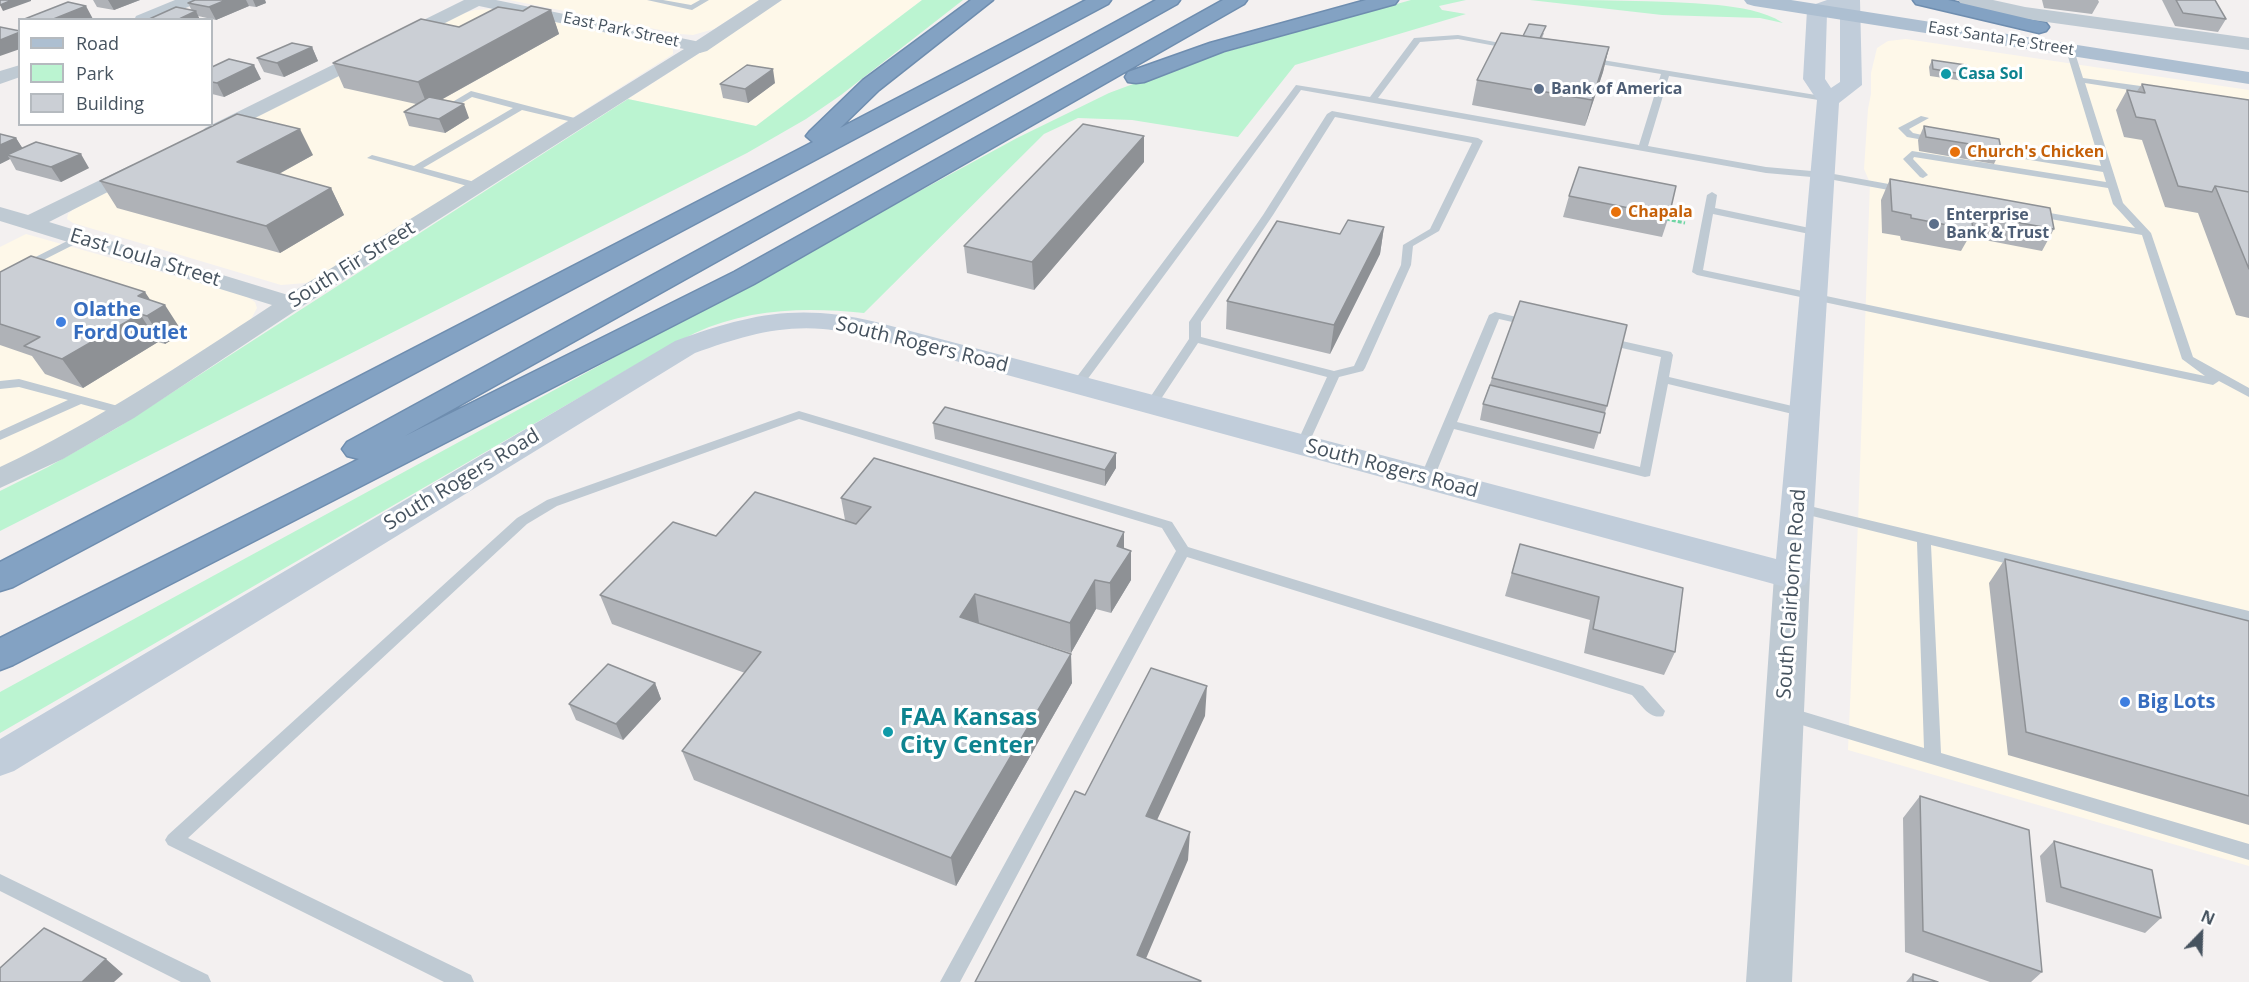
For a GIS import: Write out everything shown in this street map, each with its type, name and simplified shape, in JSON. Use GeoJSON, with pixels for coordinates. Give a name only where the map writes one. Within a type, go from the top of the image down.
{"type":"FeatureCollection","features":[{"type":"Feature","properties":{"kind":"highway"},"geometry":{"type":"LineString","coordinates":[[791,163],[871,85],[983,0]]}},
{"type":"Feature","properties":{"kind":"highway"},"geometry":{"type":"LineString","coordinates":[[0,578],[1101,0]]}},
{"type":"Feature","properties":{"kind":"highway"},"geometry":{"type":"LineString","coordinates":[[0,648],[1170,0]]}},
{"type":"Feature","properties":{"kind":"highway"},"geometry":{"type":"LineString","coordinates":[[0,656],[744,278],[1237,0]]}},
{"type":"Feature","properties":{"kind":"highway"},"geometry":{"type":"LineString","coordinates":[[1054,104],[1217,47],[1388,0]]}},
{"type":"Feature","properties":{"kind":"highway"},"geometry":{"type":"LineString","coordinates":[[1923,0],[2038,27]]}},
{"type":"Feature","properties":{"kind":"main road"},"geometry":{"type":"LineString","coordinates":[[1754,0],[1817,10],[1852,4],[1851,85],[1828,100],[1814,79],[1817,10]]}},
{"type":"Feature","properties":{"kind":"main road","name":"East Santa Fe Street"},"geometry":{"type":"LineString","coordinates":[[1852,4],[2038,27],[2249,58]]}},
{"type":"Feature","properties":{"kind":"main road","name":"East Santa Fe Street"},"geometry":{"type":"LineString","coordinates":[[1852,4],[2070,50],[2249,78]]}},
{"type":"Feature","properties":{"kind":"main road","name":"South Clairborne Road"},"geometry":{"type":"LineString","coordinates":[[1792,576],[1828,100]]}},
{"type":"Feature","properties":{"kind":"main road","name":"South Rogers Road"},"geometry":{"type":"LineString","coordinates":[[0,759],[685,347],[742,326],[771,321],[820,320],[866,328],[1792,576]]}},
{"type":"Feature","properties":{"kind":"street"},"geometry":{"type":"LineString","coordinates":[[147,18],[189,0]]}},
{"type":"Feature","properties":{"kind":"street"},"geometry":{"type":"LineString","coordinates":[[200,138],[422,35],[476,0]]}},
{"type":"Feature","properties":{"kind":"street","name":"East Park Street"},"geometry":{"type":"LineString","coordinates":[[476,0],[506,10],[700,47]]}},
{"type":"Feature","properties":{"kind":"street"},"geometry":{"type":"LineString","coordinates":[[700,47],[772,0]]}},
{"type":"Feature","properties":{"kind":"street","name":"East Santa Fe Street"},"geometry":{"type":"LineString","coordinates":[[1968,0],[2025,13],[2249,44]]}},
{"type":"Feature","properties":{"kind":"street","name":"South Fir Street"},"geometry":{"type":"LineString","coordinates":[[0,478],[53,453],[125,412],[290,304],[700,47]]}},
{"type":"Feature","properties":{"kind":"street"},"geometry":{"type":"LineString","coordinates":[[0,78],[18,71]]}},
{"type":"Feature","properties":{"kind":"street"},"geometry":{"type":"LineString","coordinates":[[30,222],[158,159]]}},
{"type":"Feature","properties":{"kind":"street","name":"East Loula Street"},"geometry":{"type":"LineString","coordinates":[[0,214],[290,304]]}},
{"type":"Feature","properties":{"kind":"street","name":"South Clairborne Road"},"geometry":{"type":"LineString","coordinates":[[1769,982],[1792,576]]}},
{"type":"Feature","properties":{"kind":"lane"},"geometry":{"type":"LineString","coordinates":[[651,0],[692,8],[705,0]]}},
{"type":"Feature","properties":{"kind":"lane"},"geometry":{"type":"LineString","coordinates":[[1372,100],[1417,40],[1458,37],[1527,49]]}},
{"type":"Feature","properties":{"kind":"lane"},"geometry":{"type":"LineString","coordinates":[[2070,50],[2118,204],[2146,233],[2188,358],[2249,393]]}},
{"type":"Feature","properties":{"kind":"lane"},"geometry":{"type":"LineString","coordinates":[[1574,57],[1828,100]]}},
{"type":"Feature","properties":{"kind":"lane"},"geometry":{"type":"LineString","coordinates":[[1643,148],[1666,72]]}},
{"type":"Feature","properties":{"kind":"lane"},"geometry":{"type":"LineString","coordinates":[[2080,80],[2170,94]]}},
{"type":"Feature","properties":{"kind":"lane"},"geometry":{"type":"LineString","coordinates":[[1077,385],[1299,87],[1781,172],[1823,175],[1917,192]]}},
{"type":"Feature","properties":{"kind":"lane"},"geometry":{"type":"LineString","coordinates":[[450,107],[471,94],[581,122]]}},
{"type":"Feature","properties":{"kind":"lane"},"geometry":{"type":"LineString","coordinates":[[415,169],[521,106]]}},
{"type":"Feature","properties":{"kind":"lane"},"geometry":{"type":"LineString","coordinates":[[1151,405],[1195,339],[1195,322],[1268,215],[1332,114],[1478,141],[1434,231],[1408,245],[1406,265],[1359,368],[1334,375],[1195,339]]}},
{"type":"Feature","properties":{"kind":"lane"},"geometry":{"type":"LineString","coordinates":[[1924,118],[1903,128],[1910,135],[1947,143]]}},
{"type":"Feature","properties":{"kind":"lane"},"geometry":{"type":"LineString","coordinates":[[1970,147],[2107,170]]}},
{"type":"Feature","properties":{"kind":"lane"},"geometry":{"type":"LineString","coordinates":[[1923,175],[1908,159],[1912,154],[2112,186]]}},
{"type":"Feature","properties":{"kind":"lane"},"geometry":{"type":"LineString","coordinates":[[372,158],[478,186]]}},
{"type":"Feature","properties":{"kind":"lane"},"geometry":{"type":"LineString","coordinates":[[1712,195],[1697,272],[2212,381],[2209,370]]}},
{"type":"Feature","properties":{"kind":"lane"},"geometry":{"type":"LineString","coordinates":[[1709,210],[1819,220]]}},
{"type":"Feature","properties":{"kind":"lane"},"geometry":{"type":"LineString","coordinates":[[2023,211],[2146,233]]}},
{"type":"Feature","properties":{"kind":"lane"},"geometry":{"type":"LineString","coordinates":[[0,279],[79,238]]}},
{"type":"Feature","properties":{"kind":"lane"},"geometry":{"type":"LineString","coordinates":[[1427,478],[1495,315],[1541,326]]}},
{"type":"Feature","properties":{"kind":"lane"},"geometry":{"type":"LineString","coordinates":[[1450,424],[1645,473],[1667,355],[1587,336]]}},
{"type":"Feature","properties":{"kind":"lane"},"geometry":{"type":"LineString","coordinates":[[1302,445],[1334,375]]}},
{"type":"Feature","properties":{"kind":"lane"},"geometry":{"type":"LineString","coordinates":[[1663,379],[1805,413]]}},
{"type":"Feature","properties":{"kind":"lane"},"geometry":{"type":"LineString","coordinates":[[0,385],[18,383],[125,412]]}},
{"type":"Feature","properties":{"kind":"lane"},"geometry":{"type":"LineString","coordinates":[[0,436],[79,400]]}},
{"type":"Feature","properties":{"kind":"lane"},"geometry":{"type":"LineString","coordinates":[[464,982],[174,840],[522,521],[552,503],[799,415],[1167,525],[1183,551],[1637,690],[1657,711]]}},
{"type":"Feature","properties":{"kind":"lane"},"geometry":{"type":"LineString","coordinates":[[1797,508],[2249,617]]}},
{"type":"Feature","properties":{"kind":"lane"},"geometry":{"type":"LineString","coordinates":[[1924,539],[1933,757]]}},
{"type":"Feature","properties":{"kind":"lane"},"geometry":{"type":"LineString","coordinates":[[950,982],[1183,551]]}},
{"type":"Feature","properties":{"kind":"lane"},"geometry":{"type":"LineString","coordinates":[[1784,713],[2249,852]]}},
{"type":"Feature","properties":{"kind":"lane"},"geometry":{"type":"LineString","coordinates":[[0,882],[201,982]]}},
{"type":"Feature","properties":{"kind":"shaded area"},"geometry":{"type":"Polygon","coordinates":[[[509,0],[759,0],[714,29],[693,35],[509,0]]]}},
{"type":"Feature","properties":{"kind":"shaded area"},"geometry":{"type":"Polygon","coordinates":[[[782,0],[922,0],[756,126],[628,99],[782,0]]]}},
{"type":"Feature","properties":{"kind":"shaded area"},"geometry":{"type":"Polygon","coordinates":[[[493,9],[667,45],[673,47],[673,54],[322,276],[306,283],[281,285],[73,223],[67,219],[68,214],[75,208],[461,14],[493,9]]]}},
{"type":"Feature","properties":{"kind":"shaded area"},"geometry":{"type":"Polygon","coordinates":[[[1906,39],[2249,90],[2249,866],[1848,750],[1870,183],[1864,169],[1868,109],[1871,73],[1877,48],[1888,41],[1906,39]]]}},
{"type":"Feature","properties":{"kind":"shaded area"},"geometry":{"type":"Polygon","coordinates":[[[26,234],[246,296],[255,302],[257,308],[250,321],[80,428],[0,469],[0,247],[26,234]]]}},
{"type":"Feature","properties":{"kind":"green space"},"geometry":{"type":"Polygon","coordinates":[[[922,0],[963,0],[841,95],[806,119],[747,153],[0,531],[0,491],[117,428],[628,99],[756,126],[922,0]]]}},
{"type":"Feature","properties":{"kind":"green space"},"geometry":{"type":"Polygon","coordinates":[[[1411,0],[1466,0],[1439,6],[1442,10],[1466,14],[1295,65],[1238,137],[1132,120],[1078,118],[1044,134],[864,313],[821,310],[778,311],[736,318],[695,333],[646,359],[0,733],[0,692],[1017,138],[1109,93],[1200,59],[1411,0]]]}},
{"type":"Feature","properties":{"kind":"green space"},"geometry":{"type":"Polygon","coordinates":[[[1530,0],[1647,1],[1718,5],[1759,12],[1783,23],[1760,18],[1662,15],[1530,0]]]}},
{"type":"Feature","properties":{"kind":"building"},"geometry":{"type":"Polygon","coordinates":[[[0,0],[12,0],[0,5],[0,0]]]}},
{"type":"Feature","properties":{"kind":"building"},"geometry":{"type":"Polygon","coordinates":[[[195,0],[226,0],[209,7],[188,3],[195,0]]]}},
{"type":"Feature","properties":{"kind":"building"},"geometry":{"type":"Polygon","coordinates":[[[2176,0],[2215,0],[2226,19],[2183,13],[2176,0]]]}},
{"type":"Feature","properties":{"kind":"building"},"geometry":{"type":"Polygon","coordinates":[[[68,2],[86,6],[56,18],[27,18],[68,2]]]}},
{"type":"Feature","properties":{"kind":"building"},"geometry":{"type":"Polygon","coordinates":[[[531,6],[551,10],[418,82],[333,63],[421,19],[459,27],[498,7],[523,11],[531,6]]]}},
{"type":"Feature","properties":{"kind":"building"},"geometry":{"type":"Polygon","coordinates":[[[176,7],[196,11],[181,18],[151,18],[176,7]]]}},
{"type":"Feature","properties":{"kind":"building"},"geometry":{"type":"Polygon","coordinates":[[[1529,24],[1546,26],[1540,38],[1523,36],[1529,24]]]}},
{"type":"Feature","properties":{"kind":"building"},"geometry":{"type":"Polygon","coordinates":[[[0,27],[18,31],[18,33],[0,40],[0,27]]]}},
{"type":"Feature","properties":{"kind":"building"},"geometry":{"type":"Polygon","coordinates":[[[1501,33],[1609,47],[1592,100],[1477,80],[1501,33]]]}},
{"type":"Feature","properties":{"kind":"building"},"geometry":{"type":"Polygon","coordinates":[[[292,43],[312,47],[277,63],[257,58],[292,43]]]}},
{"type":"Feature","properties":{"kind":"building"},"geometry":{"type":"Polygon","coordinates":[[[229,59],[254,65],[217,83],[213,82],[213,67],[229,59]]]}},
{"type":"Feature","properties":{"kind":"building"},"geometry":{"type":"Polygon","coordinates":[[[1932,60],[1966,65],[1968,75],[1933,69],[1932,60]]]}},
{"type":"Feature","properties":{"kind":"building"},"geometry":{"type":"Polygon","coordinates":[[[747,65],[773,69],[745,89],[720,84],[747,65]]]}},
{"type":"Feature","properties":{"kind":"building"},"geometry":{"type":"Polygon","coordinates":[[[2142,84],[2249,100],[2249,192],[2215,186],[2212,192],[2178,186],[2155,120],[2136,117],[2127,90],[2145,93],[2142,84]]]}},
{"type":"Feature","properties":{"kind":"building"},"geometry":{"type":"Polygon","coordinates":[[[429,97],[464,104],[439,119],[404,112],[429,97]]]}},
{"type":"Feature","properties":{"kind":"building"},"geometry":{"type":"Polygon","coordinates":[[[237,114],[300,129],[237,162],[331,188],[266,226],[100,181],[237,114]]]}},
{"type":"Feature","properties":{"kind":"building"},"geometry":{"type":"Polygon","coordinates":[[[1083,124],[1144,136],[1032,262],[964,246],[1083,124]]]}},
{"type":"Feature","properties":{"kind":"building"},"geometry":{"type":"Polygon","coordinates":[[[1924,126],[1999,139],[2001,149],[1926,137],[1924,126]]]}},
{"type":"Feature","properties":{"kind":"building"},"geometry":{"type":"Polygon","coordinates":[[[0,134],[16,138],[0,145],[0,134]]]}},
{"type":"Feature","properties":{"kind":"building"},"geometry":{"type":"Polygon","coordinates":[[[36,142],[81,154],[51,167],[7,155],[36,142]]]}},
{"type":"Feature","properties":{"kind":"building"},"geometry":{"type":"Polygon","coordinates":[[[1579,167],[1676,186],[1669,216],[1569,196],[1579,167]]]}},
{"type":"Feature","properties":{"kind":"building"},"geometry":{"type":"Polygon","coordinates":[[[1890,179],[2050,208],[2054,229],[1971,214],[1973,230],[1911,218],[1911,215],[1892,211],[1890,179]]]}},
{"type":"Feature","properties":{"kind":"building"},"geometry":{"type":"Polygon","coordinates":[[[2215,186],[2249,192],[2249,269],[2215,186]]]}},
{"type":"Feature","properties":{"kind":"building"},"geometry":{"type":"Polygon","coordinates":[[[1348,220],[1384,227],[1334,325],[1227,301],[1277,221],[1340,234],[1348,220]]]}},
{"type":"Feature","properties":{"kind":"building"},"geometry":{"type":"Polygon","coordinates":[[[31,256],[145,292],[138,296],[165,305],[147,316],[140,314],[62,359],[24,346],[40,337],[0,324],[0,272],[31,256]]]}},
{"type":"Feature","properties":{"kind":"building"},"geometry":{"type":"Polygon","coordinates":[[[1520,301],[1627,325],[1607,406],[1492,378],[1520,301]]]}},
{"type":"Feature","properties":{"kind":"building"},"geometry":{"type":"Polygon","coordinates":[[[1490,385],[1605,413],[1600,433],[1483,404],[1490,385]]]}},
{"type":"Feature","properties":{"kind":"building"},"geometry":{"type":"Polygon","coordinates":[[[945,407],[1116,453],[1105,470],[933,423],[945,407]]]}},
{"type":"Feature","properties":{"kind":"building","name":"FAA Kansas City Center"},"geometry":{"type":"Polygon","coordinates":[[[874,458],[1124,532],[1117,546],[1131,551],[1110,583],[1095,580],[1070,623],[975,594],[960,617],[1071,654],[951,858],[682,751],[761,652],[600,595],[673,522],[716,536],[755,492],[856,524],[871,507],[841,498],[874,458]]]}},
{"type":"Feature","properties":{"kind":"building"},"geometry":{"type":"Polygon","coordinates":[[[1520,544],[1683,588],[1675,652],[1593,629],[1599,597],[1512,573],[1520,544]]]}},
{"type":"Feature","properties":{"kind":"building","name":"Big Lots"},"geometry":{"type":"Polygon","coordinates":[[[2005,559],[2249,621],[2249,796],[2026,732],[2005,559]]]}},
{"type":"Feature","properties":{"kind":"building"},"geometry":{"type":"Polygon","coordinates":[[[608,664],[655,683],[616,724],[569,704],[608,664]]]}},
{"type":"Feature","properties":{"kind":"building"},"geometry":{"type":"Polygon","coordinates":[[[1151,668],[1207,686],[1146,816],[1190,832],[1137,955],[1201,981],[975,982],[1075,791],[1085,795],[1151,668]]]}},
{"type":"Feature","properties":{"kind":"building"},"geometry":{"type":"Polygon","coordinates":[[[1920,796],[2029,830],[2042,972],[1923,931],[1920,796]]]}},
{"type":"Feature","properties":{"kind":"building"},"geometry":{"type":"Polygon","coordinates":[[[2054,841],[2152,870],[2161,918],[2061,887],[2054,841]]]}},
{"type":"Feature","properties":{"kind":"building"},"geometry":{"type":"Polygon","coordinates":[[[44,928],[106,959],[82,982],[0,982],[0,968],[44,928]]]}},
{"type":"Feature","properties":{"kind":"building"},"geometry":{"type":"Polygon","coordinates":[[[1913,974],[1938,982],[1913,982],[1913,974]]]}},
{"type":"Feature","properties":{"kind":"place","name":"Casa Sol"},"geometry":{"type":"Point","coordinates":[1946,74]}},
{"type":"Feature","properties":{"kind":"place","name":"Bank of America"},"geometry":{"type":"Point","coordinates":[1539,89]}},
{"type":"Feature","properties":{"kind":"place","name":"Church's Chicken"},"geometry":{"type":"Point","coordinates":[1955,152]}},
{"type":"Feature","properties":{"kind":"place","name":"Chapala"},"geometry":{"type":"Point","coordinates":[1616,212]}},
{"type":"Feature","properties":{"kind":"place","name":"Enterprise Bank & Trust"},"geometry":{"type":"Point","coordinates":[1934,224]}},
{"type":"Feature","properties":{"kind":"place","name":"Olathe Ford Outlet"},"geometry":{"type":"Point","coordinates":[61,322]}},
{"type":"Feature","properties":{"kind":"place","name":"Big Lots"},"geometry":{"type":"Point","coordinates":[2125,702]}},
{"type":"Feature","properties":{"kind":"place","name":"FAA Kansas City Center"},"geometry":{"type":"Point","coordinates":[888,732]}}]}
